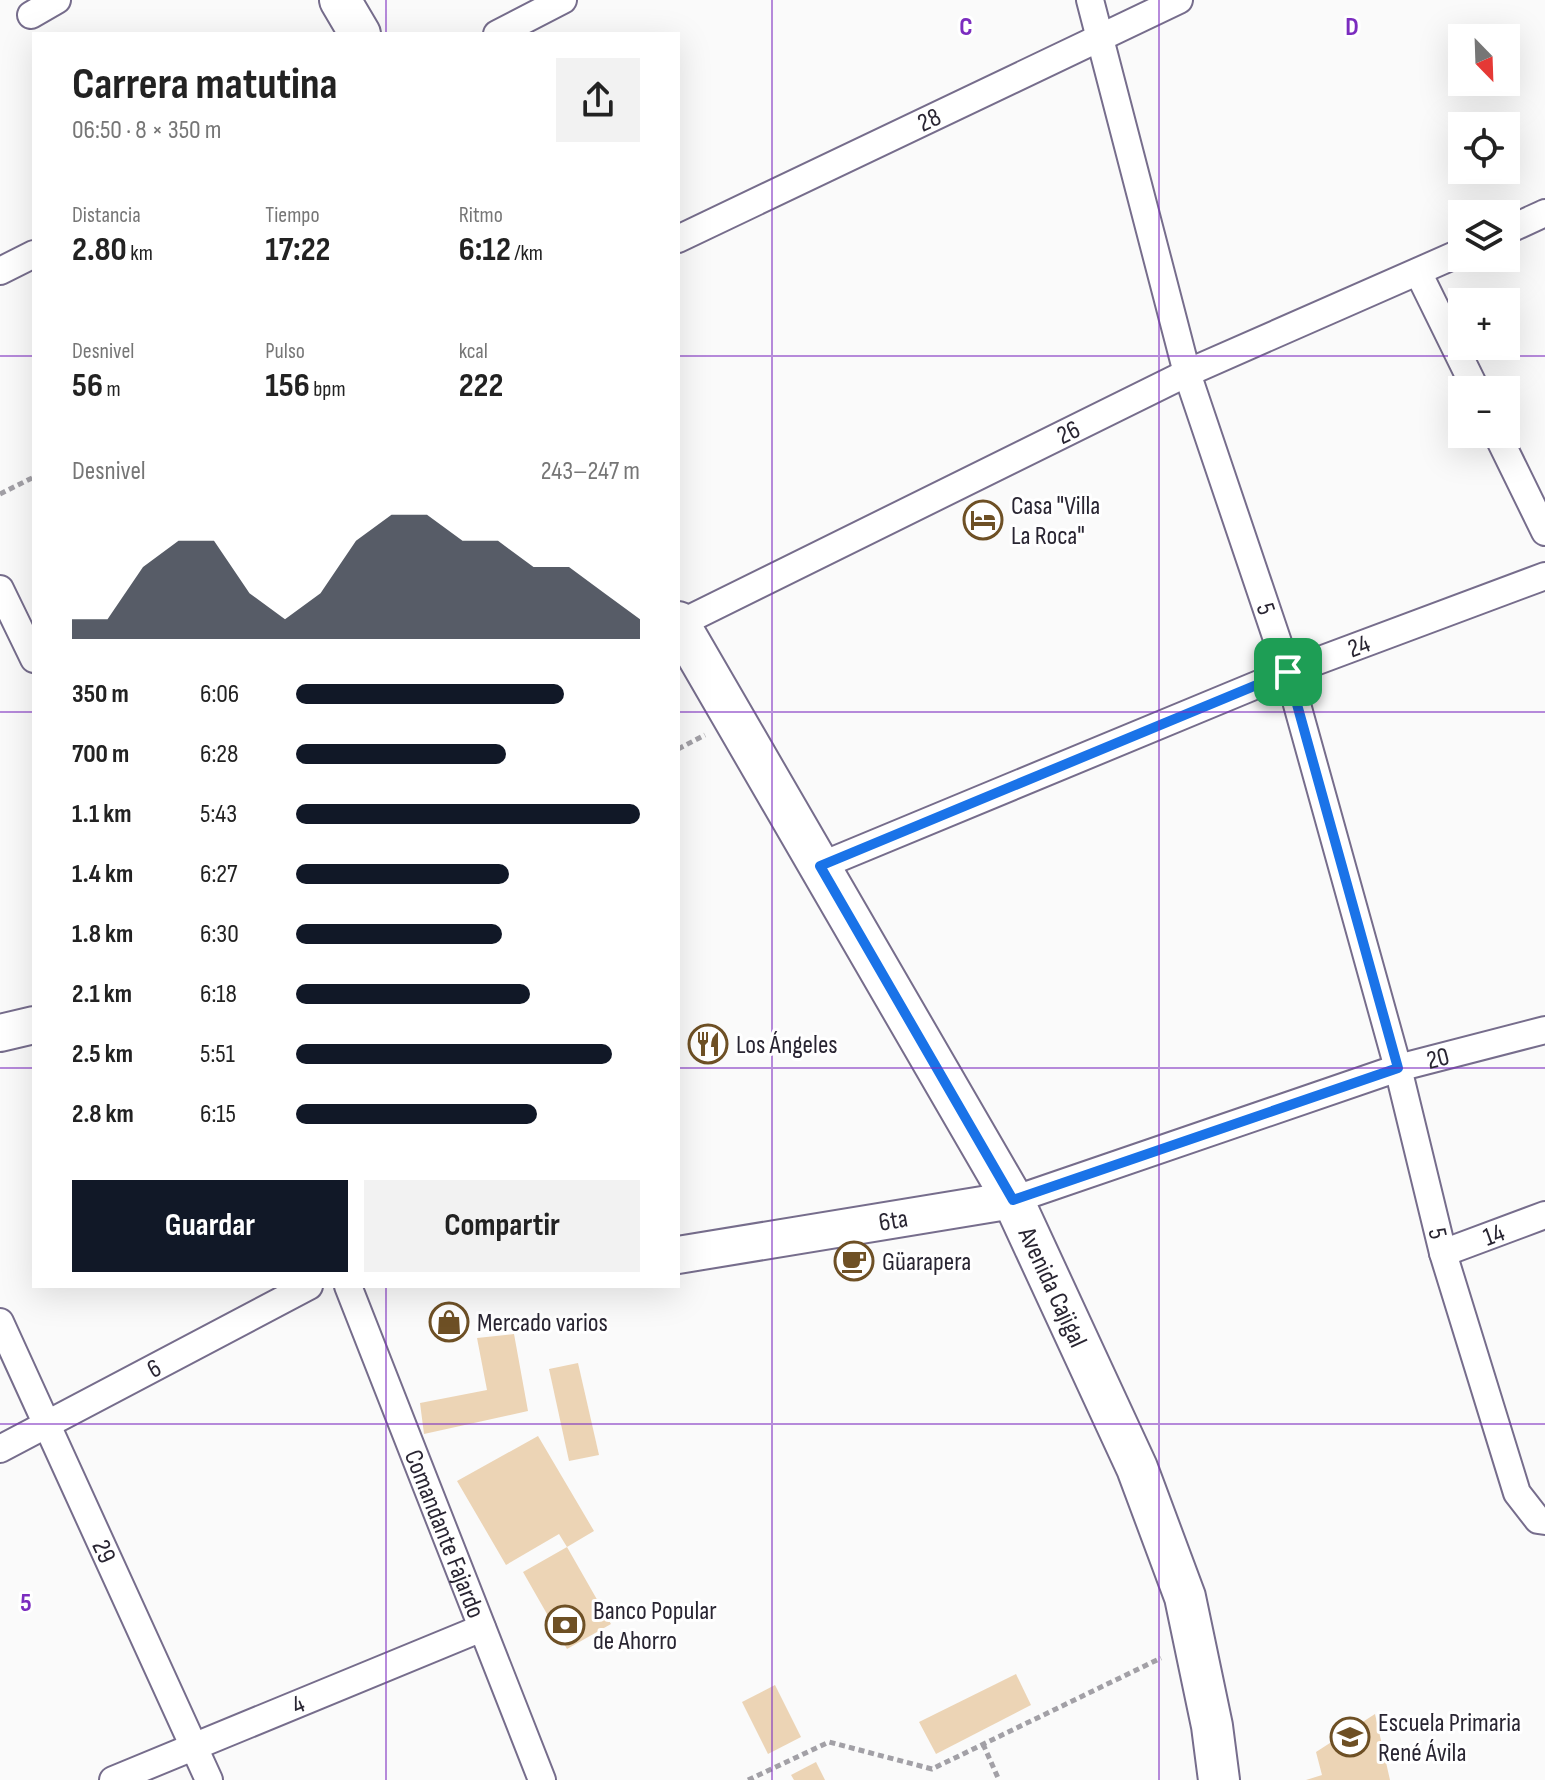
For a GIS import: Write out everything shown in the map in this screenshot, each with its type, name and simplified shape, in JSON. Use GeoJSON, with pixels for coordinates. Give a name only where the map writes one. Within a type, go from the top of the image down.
{"type":"FeatureCollection","features":[{"type":"Feature","properties":{"kind":"main road"},"geometry":{"type":"LineString","coordinates":[[340,0],[359,32]]}},
{"type":"Feature","properties":{"kind":"main road","name":"Avenida Cajigal"},"geometry":{"type":"LineString","coordinates":[[680,625],[1013,1200],[1137,1468],[1185,1597],[1219,1780]]}},
{"type":"Feature","properties":{"kind":"main road"},"geometry":{"type":"LineString","coordinates":[[0,1033],[32,1025]]}},
{"type":"Feature","properties":{"kind":"main road","name":"6ta"},"geometry":{"type":"LineString","coordinates":[[680,1255],[1013,1200]]}},
{"type":"Feature","properties":{"kind":"street"},"geometry":{"type":"LineString","coordinates":[[31,15],[57,0]]}},
{"type":"Feature","properties":{"kind":"street"},"geometry":{"type":"LineString","coordinates":[[501,32],[563,0]]}},
{"type":"Feature","properties":{"kind":"street","name":"5"},"geometry":{"type":"LineString","coordinates":[[1090,0],[1187,373],[1288,672],[1398,1068],[1443,1253],[1517,1493],[1538,1520],[1545,1521]]}},
{"type":"Feature","properties":{"kind":"street","name":"28"},"geometry":{"type":"LineString","coordinates":[[680,238],[1179,0]]}},
{"type":"Feature","properties":{"kind":"street"},"geometry":{"type":"LineString","coordinates":[[1520,225],[1545,213]]}},
{"type":"Feature","properties":{"kind":"street"},"geometry":{"type":"LineString","coordinates":[[0,271],[32,255]]}},
{"type":"Feature","properties":{"kind":"street","name":"26"},"geometry":{"type":"LineString","coordinates":[[680,623],[1187,373],[1448,258]]}},
{"type":"Feature","properties":{"kind":"street"},"geometry":{"type":"LineString","coordinates":[[1418,272],[1469,376]]}},
{"type":"Feature","properties":{"kind":"street"},"geometry":{"type":"LineString","coordinates":[[1504,448],[1545,532]]}},
{"type":"Feature","properties":{"kind":"street","name":"24"},"geometry":{"type":"LineString","coordinates":[[820,866],[1288,672],[1545,576]]}},
{"type":"Feature","properties":{"kind":"street"},"geometry":{"type":"LineString","coordinates":[[0,589],[32,655]]}},
{"type":"Feature","properties":{"kind":"street","name":"20"},"geometry":{"type":"LineString","coordinates":[[1013,1200],[1398,1068],[1545,1030]]}},
{"type":"Feature","properties":{"kind":"street","name":"14"},"geometry":{"type":"LineString","coordinates":[[1443,1253],[1545,1215]]}},
{"type":"Feature","properties":{"kind":"street","name":"6"},"geometry":{"type":"LineString","coordinates":[[0,1449],[305,1288]]}},
{"type":"Feature","properties":{"kind":"street","name":"Comandante Fajardo"},"geometry":{"type":"LineString","coordinates":[[349,1288],[542,1780]]}},
{"type":"Feature","properties":{"kind":"street","name":"29"},"geometry":{"type":"LineString","coordinates":[[0,1322],[209,1780]]}},
{"type":"Feature","properties":{"kind":"street","name":"4"},"geometry":{"type":"LineString","coordinates":[[113,1780],[482,1628]]}},
{"type":"Feature","properties":{"kind":"path"},"geometry":{"type":"LineString","coordinates":[[0,494],[32,478]]}},
{"type":"Feature","properties":{"kind":"path"},"geometry":{"type":"LineString","coordinates":[[748,1780],[762,1777],[829,1742],[932,1769],[1194,1642]]}},
{"type":"Feature","properties":{"kind":"path"},"geometry":{"type":"LineString","coordinates":[[983,1744],[999,1780]]}},
{"type":"Feature","properties":{"kind":"building"},"geometry":{"type":"Polygon","coordinates":[[[514,1334],[528,1411],[424,1434],[420,1403],[487,1390],[477,1338],[514,1334]]]}},
{"type":"Feature","properties":{"kind":"building"},"geometry":{"type":"Polygon","coordinates":[[[578,1363],[599,1455],[569,1461],[549,1369],[578,1363]]]}},
{"type":"Feature","properties":{"kind":"building"},"geometry":{"type":"Polygon","coordinates":[[[538,1436],[594,1531],[567,1547],[559,1534],[506,1565],[457,1481],[538,1436]]]}},
{"type":"Feature","properties":{"kind":"building"},"geometry":{"type":"Polygon","coordinates":[[[567,1547],[611,1624],[567,1649],[523,1572],[567,1547]]]}},
{"type":"Feature","properties":{"kind":"building"},"geometry":{"type":"Polygon","coordinates":[[[1016,1674],[1031,1705],[936,1754],[919,1722],[1016,1674]]]}},
{"type":"Feature","properties":{"kind":"building"},"geometry":{"type":"Polygon","coordinates":[[[775,1685],[801,1737],[768,1754],[742,1702],[775,1685]]]}},
{"type":"Feature","properties":{"kind":"building","name":"Escuela Primaria René Ávila"},"geometry":{"type":"Polygon","coordinates":[[[1375,1714],[1390,1780],[1306,1780],[1322,1775],[1316,1752],[1375,1714]]]}},
{"type":"Feature","properties":{"kind":"building"},"geometry":{"type":"Polygon","coordinates":[[[816,1762],[825,1780],[794,1780],[791,1775],[816,1762]]]}},
{"type":"Feature","properties":{"kind":"place","name":"Casa \"Villa La Roca\""},"geometry":{"type":"Point","coordinates":[983,520]}},
{"type":"Feature","properties":{"kind":"place","name":"Los Ángeles"},"geometry":{"type":"Point","coordinates":[708,1044]}},
{"type":"Feature","properties":{"kind":"place","name":"Güarapera"},"geometry":{"type":"Point","coordinates":[854,1261]}},
{"type":"Feature","properties":{"kind":"place","name":"Mercado varios"},"geometry":{"type":"Point","coordinates":[449,1322]}},
{"type":"Feature","properties":{"kind":"place","name":"Banco Popular de Ahorro"},"geometry":{"type":"Point","coordinates":[565,1625]}},
{"type":"Feature","properties":{"kind":"place","name":"Escuela Primaria René Ávila"},"geometry":{"type":"Point","coordinates":[1350,1737]}},
{"type":"Feature","properties":{"kind":"route"},"geometry":{"type":"LineString","coordinates":[[1288,672],[1398,1068],[1013,1200],[820,866],[1288,672]]}}]}
